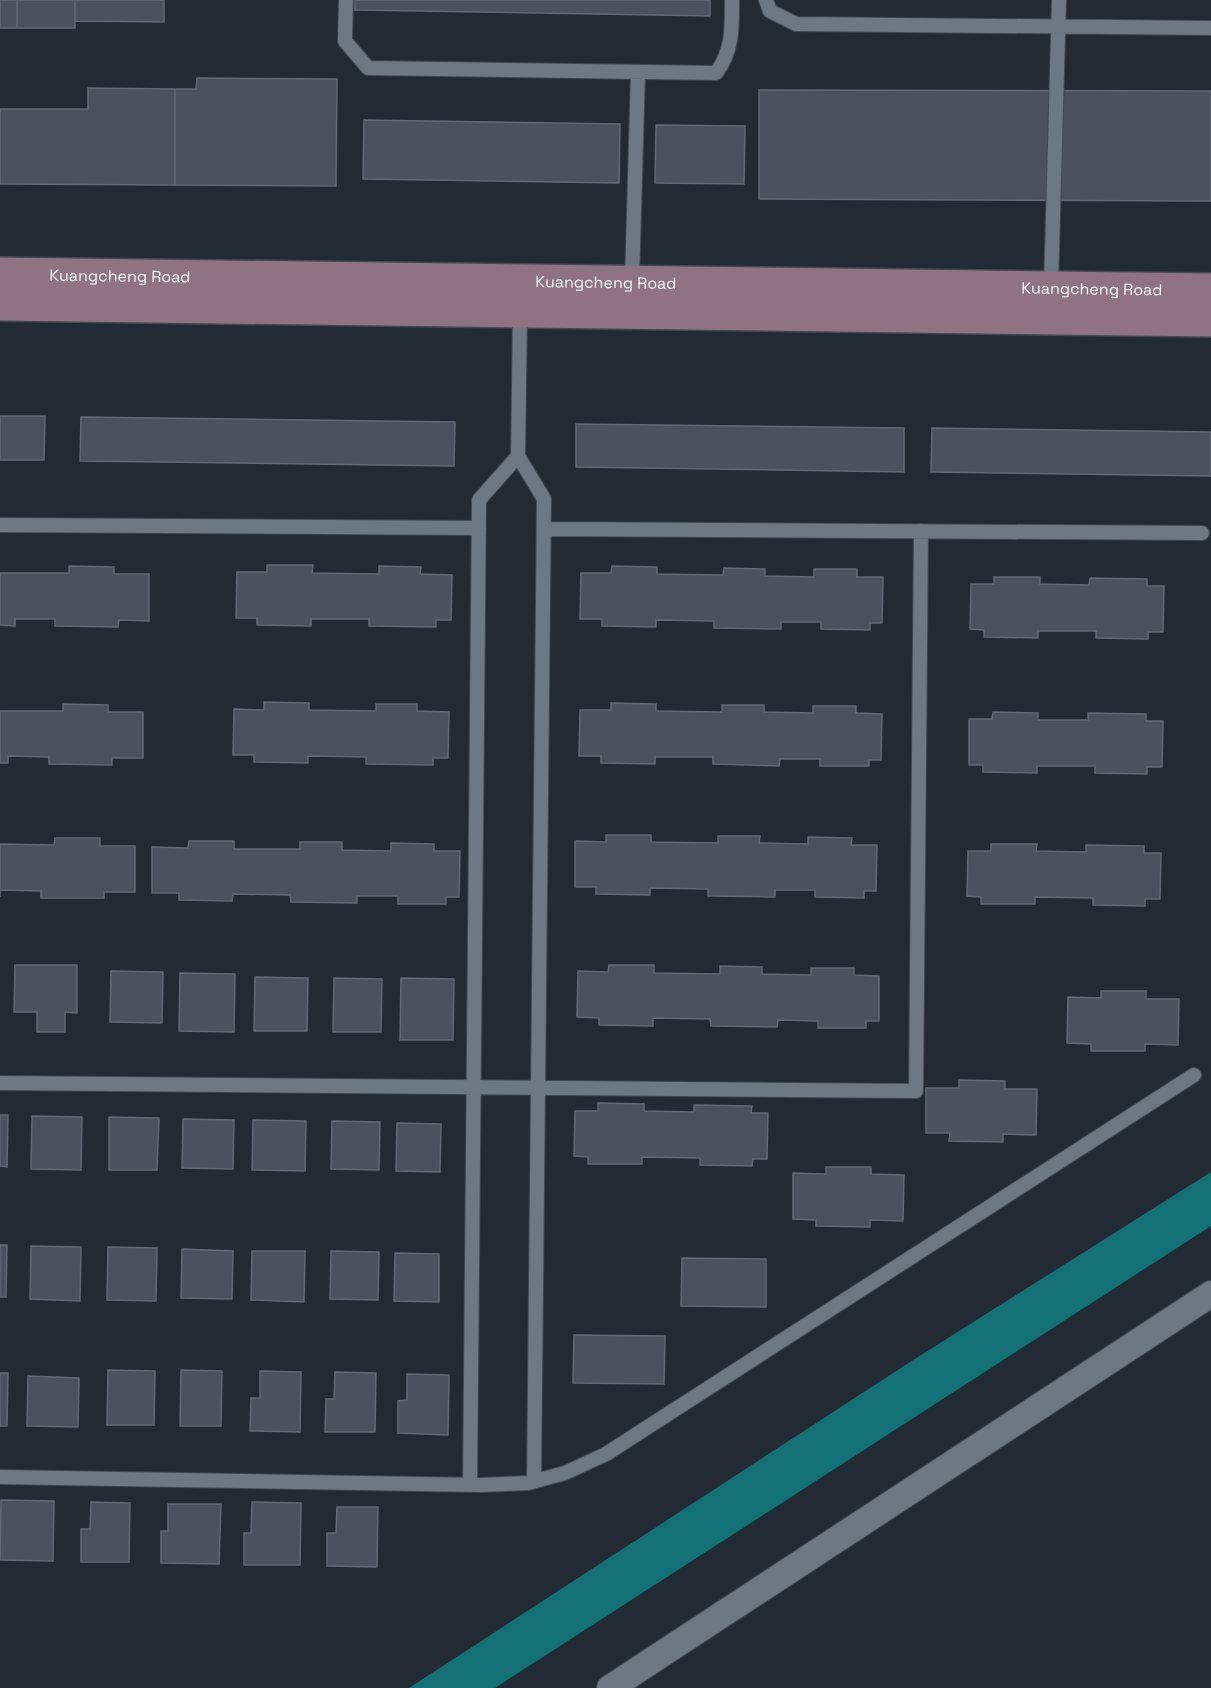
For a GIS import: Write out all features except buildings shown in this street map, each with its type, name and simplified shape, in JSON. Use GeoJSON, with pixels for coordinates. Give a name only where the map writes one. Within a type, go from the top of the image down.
{"type":"FeatureCollection","features":[{"type":"Feature","properties":{"kind":"main road","name":"Kuangcheng Road"},"geometry":{"type":"LineString","coordinates":[[0,274],[1211,290]]}},
{"type":"Feature","properties":{"kind":"main road","name":"Kuangcheng Road"},"geometry":{"type":"LineString","coordinates":[[0,304],[1211,320]]}},
{"type":"Feature","properties":{"kind":"street"},"geometry":{"type":"LineString","coordinates":[[610,1688],[1211,1294]]}},
{"type":"Feature","properties":{"kind":"lane"},"geometry":{"type":"LineString","coordinates":[[346,0],[345,41],[368,68],[716,73],[732,41],[732,0]]}},
{"type":"Feature","properties":{"kind":"lane"},"geometry":{"type":"LineString","coordinates":[[766,0],[770,11],[796,24],[1211,28]]}},
{"type":"Feature","properties":{"kind":"lane"},"geometry":{"type":"LineString","coordinates":[[1051,287],[1059,0]]}},
{"type":"Feature","properties":{"kind":"lane"},"geometry":{"type":"LineString","coordinates":[[632,282],[638,72]]}},
{"type":"Feature","properties":{"kind":"lane"},"geometry":{"type":"LineString","coordinates":[[520,311],[518,456],[544,499],[534,1481]]}},
{"type":"Feature","properties":{"kind":"lane"},"geometry":{"type":"LineString","coordinates":[[470,1485],[479,500],[518,456]]}},
{"type":"Feature","properties":{"kind":"lane"},"geometry":{"type":"LineString","coordinates":[[0,525],[479,528]]}},
{"type":"Feature","properties":{"kind":"lane"},"geometry":{"type":"LineString","coordinates":[[544,529],[1202,533]]}},
{"type":"Feature","properties":{"kind":"lane"},"geometry":{"type":"LineString","coordinates":[[0,1083],[916,1091],[921,531]]}},
{"type":"Feature","properties":{"kind":"lane"},"geometry":{"type":"LineString","coordinates":[[0,1477],[470,1485],[528,1483],[565,1473],[606,1454],[1194,1075]]}},
{"type":"Feature","properties":{"kind":"shaded area"},"geometry":{"type":"Polygon","coordinates":[[[1211,1172],[1211,1226],[495,1688],[409,1688],[910,1362],[1211,1172]]]}}]}
